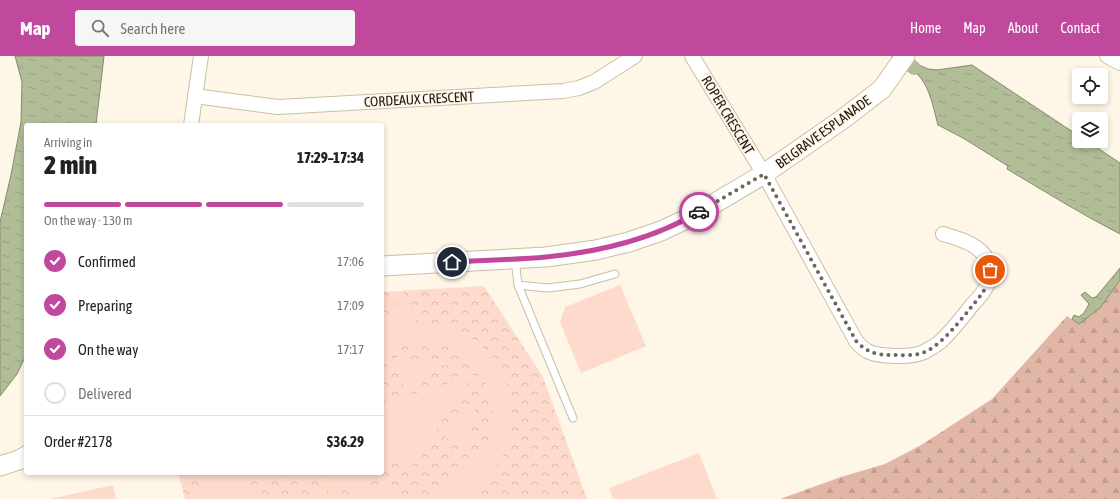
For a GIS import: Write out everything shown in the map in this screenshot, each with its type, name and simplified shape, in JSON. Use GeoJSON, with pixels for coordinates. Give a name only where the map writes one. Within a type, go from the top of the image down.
{"type":"FeatureCollection","features":[{"type":"Feature","properties":{"kind":"street"},"geometry":{"type":"LineString","coordinates":[[191,123],[201,56]]}},
{"type":"Feature","properties":{"kind":"street","name":"CORDEAUX CRESCENT"},"geometry":{"type":"LineString","coordinates":[[195,96],[278,107],[563,90],[579,88],[594,82],[634,56]]}},
{"type":"Feature","properties":{"kind":"street","name":"ROPER CRESCENT"},"geometry":{"type":"LineString","coordinates":[[692,56],[764,174],[856,341],[867,351],[877,354],[912,355],[922,353],[940,342],[957,324],[988,284],[990,277],[988,262],[979,249],[965,241],[943,234]]}},
{"type":"Feature","properties":{"kind":"street"},"geometry":{"type":"LineString","coordinates":[[1107,56],[1120,63]]}},
{"type":"Feature","properties":{"kind":"street","name":"BELGRAVE ESPLANADE"},"geometry":{"type":"LineString","coordinates":[[384,266],[546,257],[596,250],[636,240],[661,231],[692,216],[764,174],[843,120],[882,89],[903,58]]}},
{"type":"Feature","properties":{"kind":"street"},"geometry":{"type":"LineString","coordinates":[[0,466],[24,457]]}},
{"type":"Feature","properties":{"kind":"lane"},"geometry":{"type":"LineString","coordinates":[[515,259],[518,285],[573,418]]}},
{"type":"Feature","properties":{"kind":"lane"},"geometry":{"type":"LineString","coordinates":[[518,285],[548,288],[580,284],[615,274]]}},
{"type":"Feature","properties":{"kind":"green space"},"geometry":{"type":"Polygon","coordinates":[[[1120,280],[1120,499],[780,499],[841,477],[885,464],[923,444],[992,399],[1067,316],[1079,324],[1100,308],[1120,280]]]}},
{"type":"Feature","properties":{"kind":"green space"},"geometry":{"type":"Polygon","coordinates":[[[620,285],[646,346],[581,373],[560,322],[565,307],[620,285]]]}},
{"type":"Feature","properties":{"kind":"green space"},"geometry":{"type":"Polygon","coordinates":[[[484,286],[543,377],[587,499],[185,499],[179,475],[384,475],[384,292],[484,286]]]}},
{"type":"Feature","properties":{"kind":"green space"},"geometry":{"type":"Polygon","coordinates":[[[402,291],[406,296],[384,311],[384,306],[402,291]]]}},
{"type":"Feature","properties":{"kind":"green space"},"geometry":{"type":"Polygon","coordinates":[[[404,305],[418,323],[447,327],[472,338],[491,357],[505,380],[512,405],[511,432],[502,458],[484,481],[471,494],[463,499],[429,499],[469,469],[481,454],[486,445],[493,421],[491,398],[482,378],[468,361],[450,349],[428,343],[405,344],[384,352],[384,320],[404,305]]]}},
{"type":"Feature","properties":{"kind":"green space"},"geometry":{"type":"Polygon","coordinates":[[[413,345],[415,347],[384,370],[384,367],[413,345]]]}},
{"type":"Feature","properties":{"kind":"green space"},"geometry":{"type":"Polygon","coordinates":[[[402,361],[443,363],[446,361],[448,363],[446,366],[443,365],[404,394],[402,361]]]}},
{"type":"Feature","properties":{"kind":"green space"},"geometry":{"type":"Polygon","coordinates":[[[470,374],[473,375],[474,378],[467,382],[425,448],[426,450],[422,452],[408,472],[399,461],[384,468],[384,402],[468,377],[470,374]]]}},
{"type":"Feature","properties":{"kind":"green space"},"geometry":{"type":"Polygon","coordinates":[[[475,402],[478,402],[478,405],[476,406],[467,448],[436,433],[474,405],[475,402]]]}},
{"type":"Feature","properties":{"kind":"green space"},"geometry":{"type":"Polygon","coordinates":[[[699,453],[717,499],[613,499],[609,488],[699,453]]]}},
{"type":"Feature","properties":{"kind":"green space"},"geometry":{"type":"Polygon","coordinates":[[[207,475],[244,475],[254,499],[199,499],[203,483],[207,475]]]}},
{"type":"Feature","properties":{"kind":"green space"},"geometry":{"type":"Polygon","coordinates":[[[328,475],[367,475],[355,480],[397,494],[392,499],[350,499],[351,482],[322,494],[316,499],[303,499],[318,488],[328,475]]]}},
{"type":"Feature","properties":{"kind":"green space"},"geometry":{"type":"Polygon","coordinates":[[[113,485],[116,499],[49,499],[113,485]]]}},
{"type":"Feature","properties":{"kind":"water"},"geometry":{"type":"Polygon","coordinates":[[[15,56],[104,56],[96,123],[24,123],[24,359],[17,374],[0,396],[0,222],[21,122],[22,82],[15,56]]]}},
{"type":"Feature","properties":{"kind":"water"},"geometry":{"type":"Polygon","coordinates":[[[917,64],[928,69],[937,70],[972,65],[1072,131],[1072,148],[1098,148],[1120,163],[1120,234],[1007,169],[1008,166],[963,138],[938,125],[927,88],[923,81],[913,71],[917,64]]]}},
{"type":"Feature","properties":{"kind":"water"},"geometry":{"type":"Polygon","coordinates":[[[1120,268],[1120,280],[1100,308],[1079,324],[1072,319],[1074,315],[1079,317],[1084,313],[1089,304],[1081,295],[1085,292],[1092,298],[1096,297],[1120,268]]]}},
{"type":"Feature","properties":{"kind":"waterway"},"geometry":{"type":"LineString","coordinates":[[898,56],[914,68]]}},
{"type":"Feature","properties":{"kind":"way so far"},"geometry":{"type":"LineString","coordinates":[[699,212],[764,174],[856,341],[867,351],[877,354],[912,355],[922,353],[940,342],[982,293],[988,284],[990,270]]}},
{"type":"Feature","properties":{"kind":"route"},"geometry":{"type":"LineString","coordinates":[[452,262],[546,257],[596,250],[629,242],[661,231],[699,212]]}}]}
